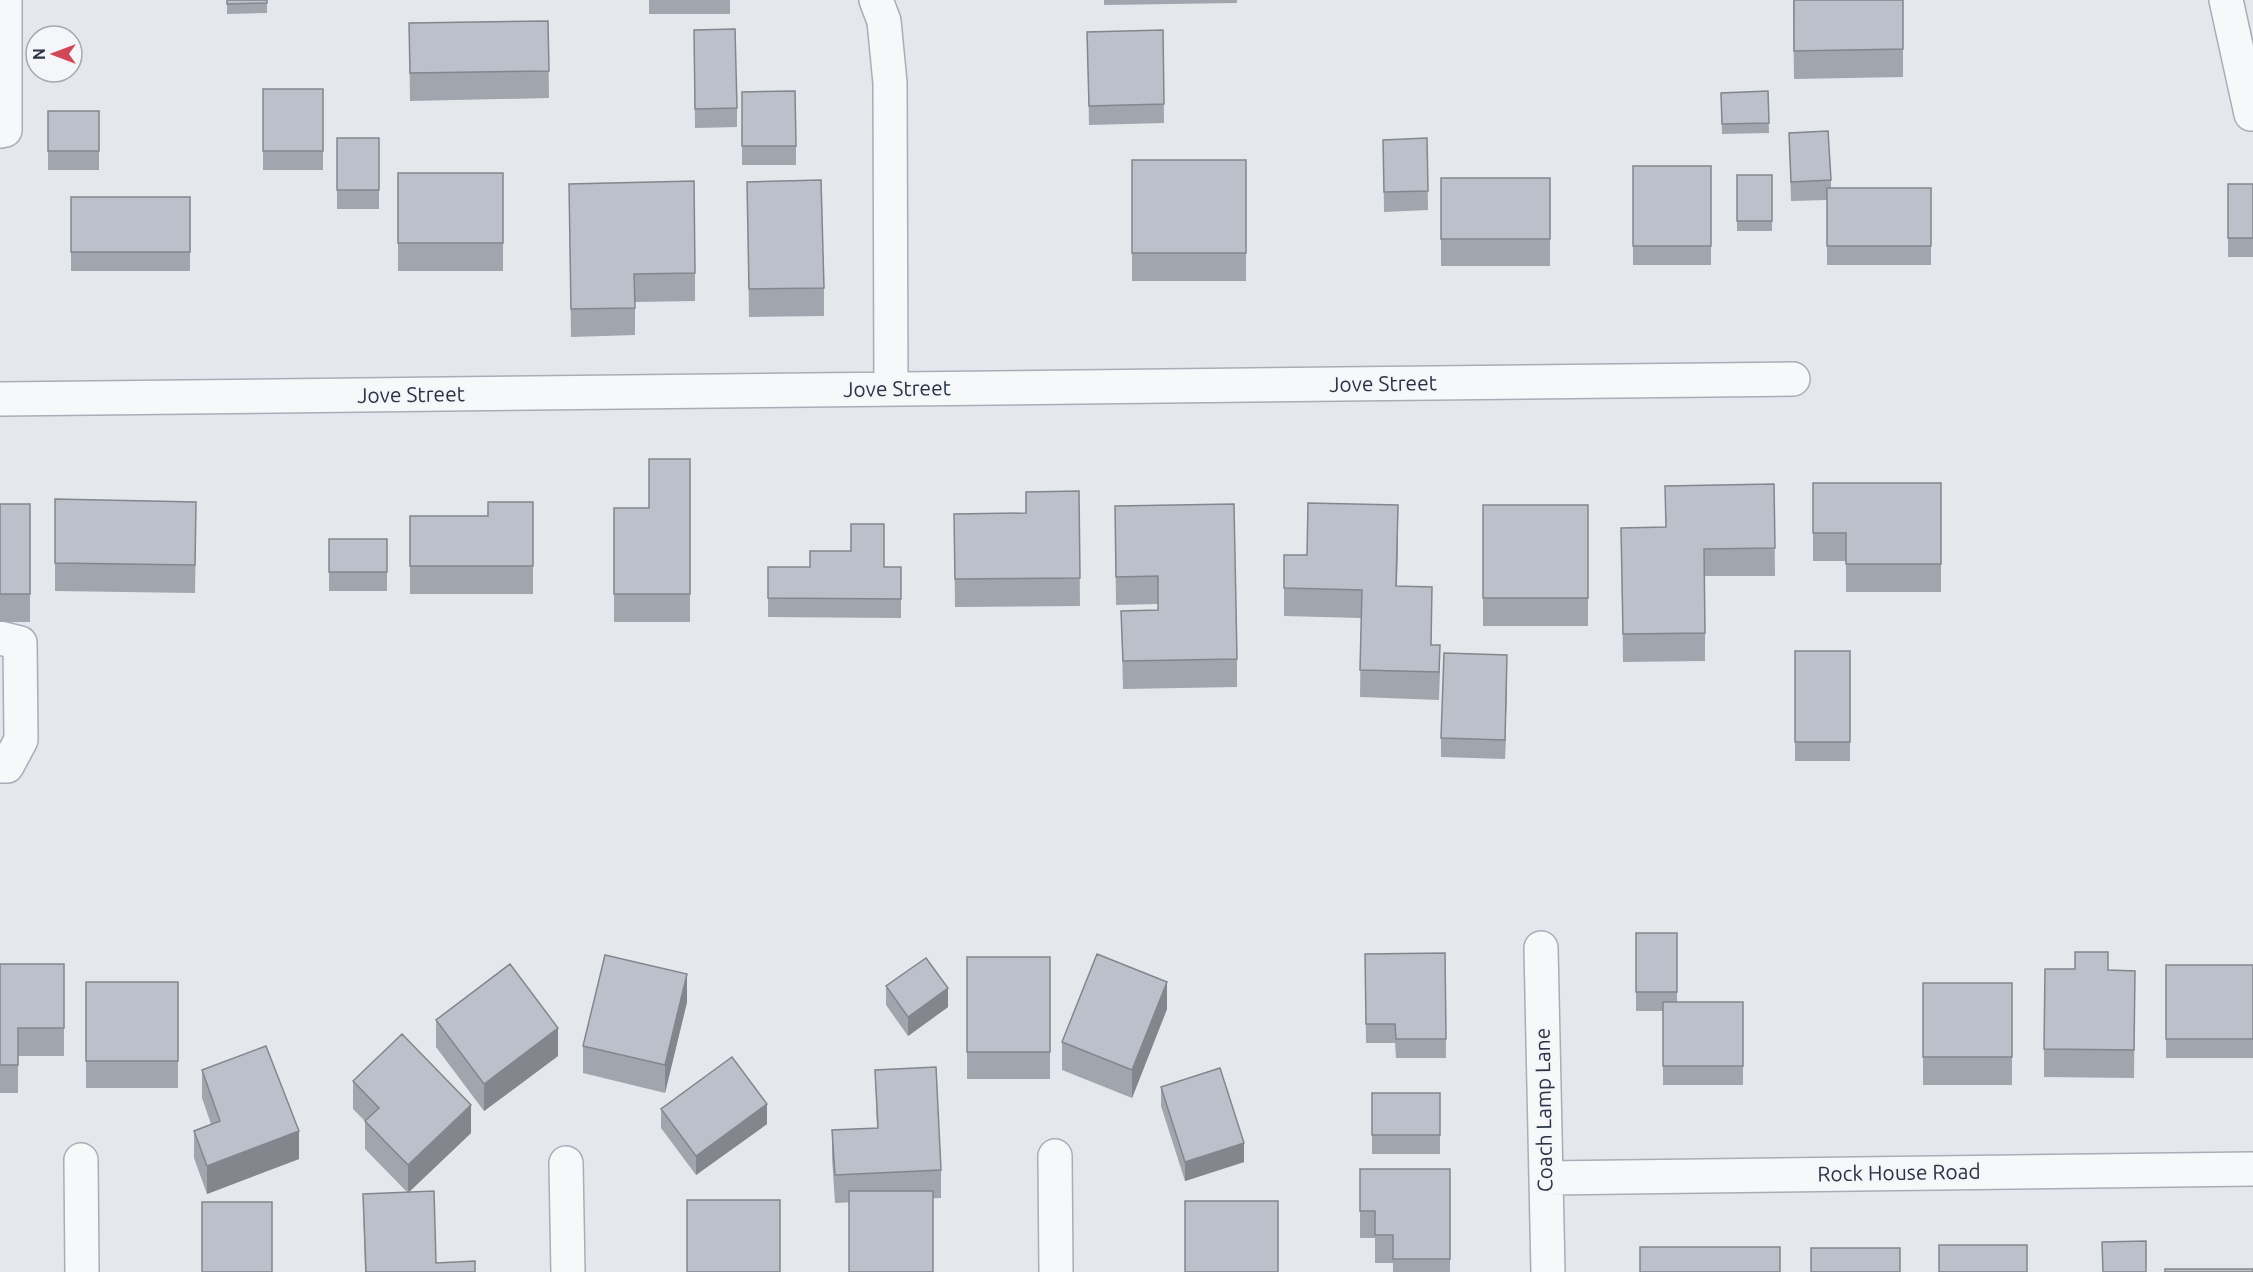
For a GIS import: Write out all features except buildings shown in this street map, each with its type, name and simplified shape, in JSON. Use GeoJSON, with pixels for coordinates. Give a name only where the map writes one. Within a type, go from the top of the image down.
{"type":"FeatureCollection","features":[{"type":"Feature","properties":{"kind":"street"},"geometry":{"type":"LineString","coordinates":[[0,130],[5,130],[5,0]]}},
{"type":"Feature","properties":{"kind":"street"},"geometry":{"type":"LineString","coordinates":[[876,0],[884,21],[890,84],[891,389]]}},
{"type":"Feature","properties":{"kind":"street"},"geometry":{"type":"LineString","coordinates":[[2226,0],[2251,114]]}},
{"type":"Feature","properties":{"kind":"street","name":"Jove Street"},"geometry":{"type":"LineString","coordinates":[[0,399],[1793,379]]}},
{"type":"Feature","properties":{"kind":"street"},"geometry":{"type":"LineString","coordinates":[[0,638],[20,643],[21,740],[7,766],[0,766]]}},
{"type":"Feature","properties":{"kind":"street","name":"Coach Lamp Lane"},"geometry":{"type":"LineString","coordinates":[[1541,948],[1548,1272]]}},
{"type":"Feature","properties":{"kind":"street"},"geometry":{"type":"LineString","coordinates":[[1055,1156],[1056,1272]]}},
{"type":"Feature","properties":{"kind":"street"},"geometry":{"type":"LineString","coordinates":[[81,1160],[82,1272]]}},
{"type":"Feature","properties":{"kind":"street"},"geometry":{"type":"LineString","coordinates":[[566,1163],[568,1272]]}},
{"type":"Feature","properties":{"kind":"street","name":"Rock House Road"},"geometry":{"type":"LineString","coordinates":[[1546,1178],[2253,1169]]}}]}
